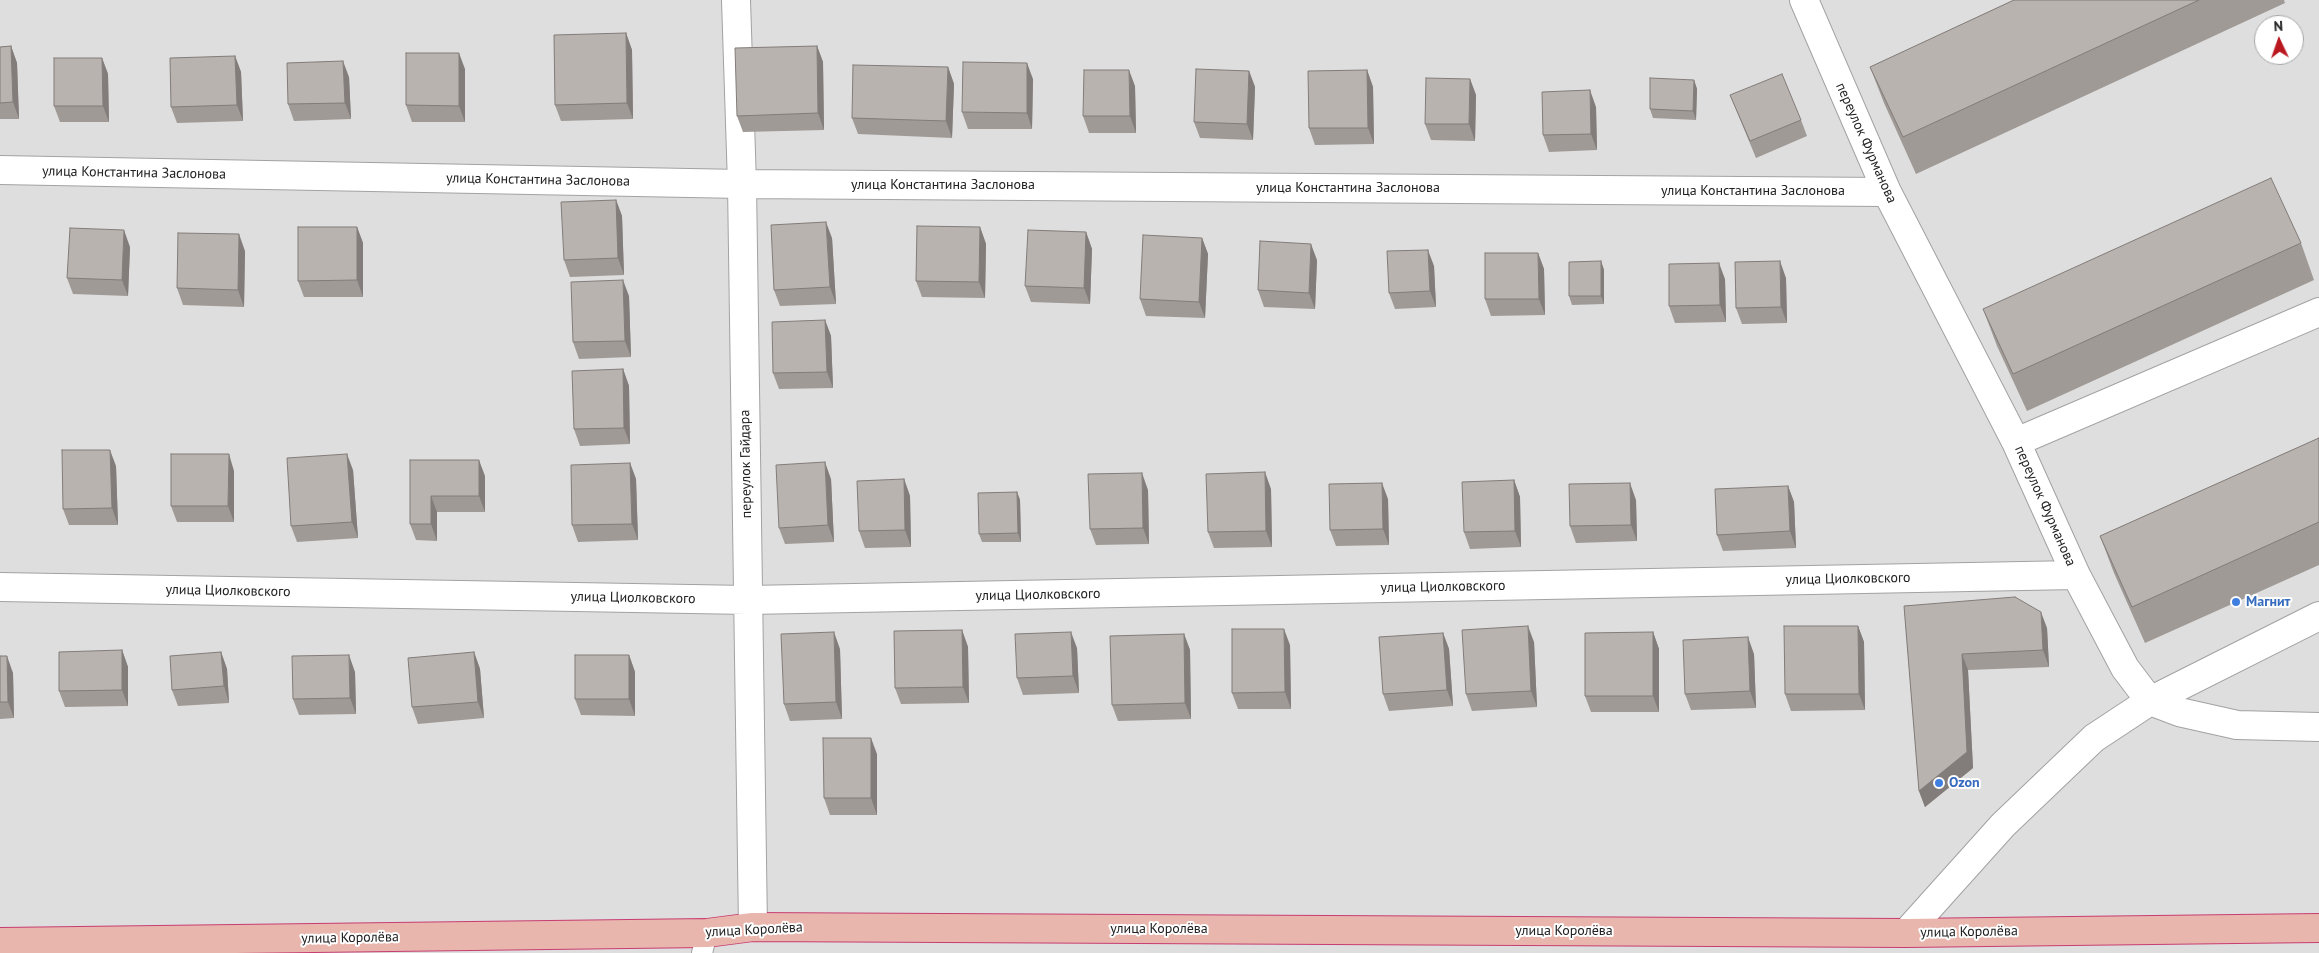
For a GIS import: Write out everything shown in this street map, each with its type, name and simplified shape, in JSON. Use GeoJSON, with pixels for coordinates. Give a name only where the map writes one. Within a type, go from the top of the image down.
{"type":"FeatureCollection","features":[{"type":"Feature","properties":{"kind":"highway","name":"улица Королёва"},"geometry":{"type":"LineString","coordinates":[[0,942],[704,943],[753,927],[1906,933],[2319,928]]}},
{"type":"Feature","properties":{"kind":"street","name":"переулок Гайдара"},"geometry":{"type":"LineString","coordinates":[[736,0],[742,184],[753,927]]}},
{"type":"Feature","properties":{"kind":"street","name":"переулок Фурманова"},"geometry":{"type":"LineString","coordinates":[[1804,0],[1887,192],[2016,442],[2076,575],[2126,668],[2150,701]]}},
{"type":"Feature","properties":{"kind":"street","name":"улица Константина Заслонова"},"geometry":{"type":"LineString","coordinates":[[0,170],[742,184],[1887,192]]}},
{"type":"Feature","properties":{"kind":"street"},"geometry":{"type":"LineString","coordinates":[[2016,442],[2319,312]]}},
{"type":"Feature","properties":{"kind":"street","name":"улица Циолковского"},"geometry":{"type":"LineString","coordinates":[[0,587],[748,600],[2076,575]]}},
{"type":"Feature","properties":{"kind":"street"},"geometry":{"type":"LineString","coordinates":[[1906,933],[2003,825],[2094,738],[2150,701],[2319,616]]}},
{"type":"Feature","properties":{"kind":"street"},"geometry":{"type":"LineString","coordinates":[[2150,701],[2179,712],[2237,726],[2319,727]]}},
{"type":"Feature","properties":{"kind":"shaded area"},"geometry":{"type":"Polygon","coordinates":[[[0,0],[2319,0],[2319,953],[0,953],[0,0]]]}},
{"type":"Feature","properties":{"kind":"building"},"geometry":{"type":"Polygon","coordinates":[[[2014,0],[2199,0],[1903,137],[1870,67],[2014,0]]]}},
{"type":"Feature","properties":{"kind":"building"},"geometry":{"type":"Polygon","coordinates":[[[626,33],[627,103],[555,105],[554,35],[626,33]]]}},
{"type":"Feature","properties":{"kind":"building"},"geometry":{"type":"Polygon","coordinates":[[[11,46],[13,102],[0,103],[0,47],[11,46]]]}},
{"type":"Feature","properties":{"kind":"building"},"geometry":{"type":"Polygon","coordinates":[[[817,46],[818,113],[737,116],[735,48],[817,46]]]}},
{"type":"Feature","properties":{"kind":"building"},"geometry":{"type":"Polygon","coordinates":[[[406,53],[459,53],[459,106],[406,105],[406,53]]]}},
{"type":"Feature","properties":{"kind":"building"},"geometry":{"type":"Polygon","coordinates":[[[235,56],[237,105],[171,107],[170,58],[235,56]]]}},
{"type":"Feature","properties":{"kind":"building"},"geometry":{"type":"Polygon","coordinates":[[[54,58],[102,58],[103,106],[54,106],[54,58]]]}},
{"type":"Feature","properties":{"kind":"building"},"geometry":{"type":"Polygon","coordinates":[[[343,61],[345,103],[288,104],[287,63],[343,61]]]}},
{"type":"Feature","properties":{"kind":"building"},"geometry":{"type":"Polygon","coordinates":[[[963,62],[1027,63],[1027,113],[962,112],[963,62]]]}},
{"type":"Feature","properties":{"kind":"building"},"geometry":{"type":"Polygon","coordinates":[[[853,65],[948,67],[946,121],[852,118],[853,65]]]}},
{"type":"Feature","properties":{"kind":"building"},"geometry":{"type":"Polygon","coordinates":[[[1196,69],[1249,71],[1247,124],[1194,122],[1196,69]]]}},
{"type":"Feature","properties":{"kind":"building"},"geometry":{"type":"Polygon","coordinates":[[[1084,70],[1129,70],[1130,116],[1083,116],[1084,70]]]}},
{"type":"Feature","properties":{"kind":"building"},"geometry":{"type":"Polygon","coordinates":[[[1367,70],[1368,128],[1309,128],[1308,71],[1367,70]]]}},
{"type":"Feature","properties":{"kind":"building"},"geometry":{"type":"Polygon","coordinates":[[[1782,74],[1801,120],[1750,141],[1730,95],[1782,74]]]}},
{"type":"Feature","properties":{"kind":"building"},"geometry":{"type":"Polygon","coordinates":[[[1426,78],[1470,79],[1469,124],[1425,124],[1426,78]]]}},
{"type":"Feature","properties":{"kind":"building"},"geometry":{"type":"Polygon","coordinates":[[[1650,78],[1694,80],[1693,111],[1650,109],[1650,78]]]}},
{"type":"Feature","properties":{"kind":"building"},"geometry":{"type":"Polygon","coordinates":[[[1590,90],[1591,134],[1543,135],[1542,92],[1590,90]]]}},
{"type":"Feature","properties":{"kind":"building"},"geometry":{"type":"Polygon","coordinates":[[[2271,178],[2301,243],[2013,374],[1983,309],[2271,178]]]}},
{"type":"Feature","properties":{"kind":"building"},"geometry":{"type":"Polygon","coordinates":[[[616,200],[618,258],[564,260],[561,202],[616,200]]]}},
{"type":"Feature","properties":{"kind":"building"},"geometry":{"type":"Polygon","coordinates":[[[826,222],[830,287],[774,290],[771,225],[826,222]]]}},
{"type":"Feature","properties":{"kind":"building"},"geometry":{"type":"Polygon","coordinates":[[[917,226],[980,227],[979,282],[916,281],[917,226]]]}},
{"type":"Feature","properties":{"kind":"building"},"geometry":{"type":"Polygon","coordinates":[[[298,227],[357,227],[357,280],[298,281],[298,227]]]}},
{"type":"Feature","properties":{"kind":"building"},"geometry":{"type":"Polygon","coordinates":[[[70,228],[124,230],[122,280],[67,278],[70,228]]]}},
{"type":"Feature","properties":{"kind":"building"},"geometry":{"type":"Polygon","coordinates":[[[1028,230],[1086,232],[1084,288],[1025,286],[1028,230]]]}},
{"type":"Feature","properties":{"kind":"building"},"geometry":{"type":"Polygon","coordinates":[[[178,233],[239,234],[238,290],[177,288],[178,233]]]}},
{"type":"Feature","properties":{"kind":"building"},"geometry":{"type":"Polygon","coordinates":[[[1143,235],[1202,238],[1199,302],[1140,299],[1143,235]]]}},
{"type":"Feature","properties":{"kind":"building"},"geometry":{"type":"Polygon","coordinates":[[[1260,241],[1311,244],[1309,293],[1258,290],[1260,241]]]}},
{"type":"Feature","properties":{"kind":"building"},"geometry":{"type":"Polygon","coordinates":[[[1428,250],[1430,291],[1389,293],[1387,251],[1428,250]]]}},
{"type":"Feature","properties":{"kind":"building"},"geometry":{"type":"Polygon","coordinates":[[[1485,253],[1538,253],[1539,299],[1485,299],[1485,253]]]}},
{"type":"Feature","properties":{"kind":"building"},"geometry":{"type":"Polygon","coordinates":[[[1601,261],[1601,296],[1569,296],[1569,262],[1601,261]]]}},
{"type":"Feature","properties":{"kind":"building"},"geometry":{"type":"Polygon","coordinates":[[[1780,261],[1781,307],[1736,308],[1735,262],[1780,261]]]}},
{"type":"Feature","properties":{"kind":"building"},"geometry":{"type":"Polygon","coordinates":[[[1719,263],[1720,305],[1669,306],[1669,264],[1719,263]]]}},
{"type":"Feature","properties":{"kind":"building"},"geometry":{"type":"Polygon","coordinates":[[[623,280],[625,341],[573,342],[571,282],[623,280]]]}},
{"type":"Feature","properties":{"kind":"building"},"geometry":{"type":"Polygon","coordinates":[[[825,320],[827,372],[773,373],[772,322],[825,320]]]}},
{"type":"Feature","properties":{"kind":"building"},"geometry":{"type":"Polygon","coordinates":[[[623,369],[624,428],[574,429],[572,371],[623,369]]]}},
{"type":"Feature","properties":{"kind":"building"},"geometry":{"type":"Polygon","coordinates":[[[2319,438],[2319,522],[2132,607],[2100,536],[2319,438]]]}},
{"type":"Feature","properties":{"kind":"building"},"geometry":{"type":"Polygon","coordinates":[[[62,450],[110,450],[112,508],[63,509],[62,450]]]}},
{"type":"Feature","properties":{"kind":"building"},"geometry":{"type":"Polygon","coordinates":[[[171,454],[229,454],[228,506],[171,506],[171,454]]]}},
{"type":"Feature","properties":{"kind":"building"},"geometry":{"type":"Polygon","coordinates":[[[347,454],[352,522],[291,526],[287,458],[347,454]]]}},
{"type":"Feature","properties":{"kind":"building"},"geometry":{"type":"Polygon","coordinates":[[[410,460],[479,460],[479,496],[431,496],[431,524],[410,524],[410,460]]]}},
{"type":"Feature","properties":{"kind":"building"},"geometry":{"type":"Polygon","coordinates":[[[825,462],[828,525],[779,528],[776,465],[825,462]]]}},
{"type":"Feature","properties":{"kind":"building"},"geometry":{"type":"Polygon","coordinates":[[[630,463],[632,524],[572,525],[571,465],[630,463]]]}},
{"type":"Feature","properties":{"kind":"building"},"geometry":{"type":"Polygon","coordinates":[[[1265,472],[1266,531],[1208,532],[1206,474],[1265,472]]]}},
{"type":"Feature","properties":{"kind":"building"},"geometry":{"type":"Polygon","coordinates":[[[1142,473],[1143,528],[1090,529],[1088,474],[1142,473]]]}},
{"type":"Feature","properties":{"kind":"building"},"geometry":{"type":"Polygon","coordinates":[[[904,479],[905,530],[859,531],[857,481],[904,479]]]}},
{"type":"Feature","properties":{"kind":"building"},"geometry":{"type":"Polygon","coordinates":[[[1514,480],[1515,531],[1464,532],[1462,482],[1514,480]]]}},
{"type":"Feature","properties":{"kind":"building"},"geometry":{"type":"Polygon","coordinates":[[[1382,483],[1383,529],[1330,530],[1329,484],[1382,483]]]}},
{"type":"Feature","properties":{"kind":"building"},"geometry":{"type":"Polygon","coordinates":[[[1630,483],[1631,525],[1570,526],[1569,484],[1630,483]]]}},
{"type":"Feature","properties":{"kind":"building"},"geometry":{"type":"Polygon","coordinates":[[[1788,486],[1790,531],[1717,535],[1715,489],[1788,486]]]}},
{"type":"Feature","properties":{"kind":"building"},"geometry":{"type":"Polygon","coordinates":[[[1017,492],[1018,533],[979,534],[978,493],[1017,492]]]}},
{"type":"Feature","properties":{"kind":"building"},"geometry":{"type":"Polygon","coordinates":[[[2015,597],[2041,612],[2043,650],[1962,654],[1967,752],[1919,791],[1904,606],[2015,597]]]}},
{"type":"Feature","properties":{"kind":"building"},"geometry":{"type":"Polygon","coordinates":[[[1528,626],[1531,691],[1466,694],[1462,630],[1528,626]]]}},
{"type":"Feature","properties":{"kind":"building"},"geometry":{"type":"Polygon","coordinates":[[[1784,626],[1858,626],[1859,694],[1785,694],[1784,626]]]}},
{"type":"Feature","properties":{"kind":"building"},"geometry":{"type":"Polygon","coordinates":[[[1232,629],[1284,629],[1285,692],[1232,693],[1232,629]]]}},
{"type":"Feature","properties":{"kind":"building"},"geometry":{"type":"Polygon","coordinates":[[[962,630],[963,687],[895,688],[894,631],[962,630]]]}},
{"type":"Feature","properties":{"kind":"building"},"geometry":{"type":"Polygon","coordinates":[[[834,632],[836,702],[784,704],[781,634],[834,632]]]}},
{"type":"Feature","properties":{"kind":"building"},"geometry":{"type":"Polygon","coordinates":[[[1071,632],[1073,676],[1017,678],[1015,634],[1071,632]]]}},
{"type":"Feature","properties":{"kind":"building"},"geometry":{"type":"Polygon","coordinates":[[[1653,632],[1653,696],[1585,696],[1585,633],[1653,632]]]}},
{"type":"Feature","properties":{"kind":"building"},"geometry":{"type":"Polygon","coordinates":[[[1443,633],[1447,690],[1383,694],[1379,637],[1443,633]]]}},
{"type":"Feature","properties":{"kind":"building"},"geometry":{"type":"Polygon","coordinates":[[[1184,634],[1185,703],[1112,705],[1110,636],[1184,634]]]}},
{"type":"Feature","properties":{"kind":"building"},"geometry":{"type":"Polygon","coordinates":[[[1748,637],[1750,691],[1685,694],[1683,640],[1748,637]]]}},
{"type":"Feature","properties":{"kind":"building"},"geometry":{"type":"Polygon","coordinates":[[[122,650],[122,690],[59,691],[59,652],[122,650]]]}},
{"type":"Feature","properties":{"kind":"building"},"geometry":{"type":"Polygon","coordinates":[[[221,652],[224,686],[172,690],[170,656],[221,652]]]}},
{"type":"Feature","properties":{"kind":"building"},"geometry":{"type":"Polygon","coordinates":[[[474,652],[478,702],[412,707],[408,658],[474,652]]]}},
{"type":"Feature","properties":{"kind":"building"},"geometry":{"type":"Polygon","coordinates":[[[349,655],[350,698],[293,699],[292,656],[349,655]]]}},
{"type":"Feature","properties":{"kind":"building"},"geometry":{"type":"Polygon","coordinates":[[[575,655],[629,655],[629,699],[575,699],[575,655]]]}},
{"type":"Feature","properties":{"kind":"building"},"geometry":{"type":"Polygon","coordinates":[[[0,656],[7,656],[8,702],[0,702],[0,656]]]}},
{"type":"Feature","properties":{"kind":"building"},"geometry":{"type":"Polygon","coordinates":[[[823,738],[871,738],[871,798],[824,798],[823,738]]]}},
{"type":"Feature","properties":{"kind":"place","name":"Магнит"},"geometry":{"type":"Point","coordinates":[2236,602]}},
{"type":"Feature","properties":{"kind":"place","name":"Ozon"},"geometry":{"type":"Point","coordinates":[1939,783]}}]}
